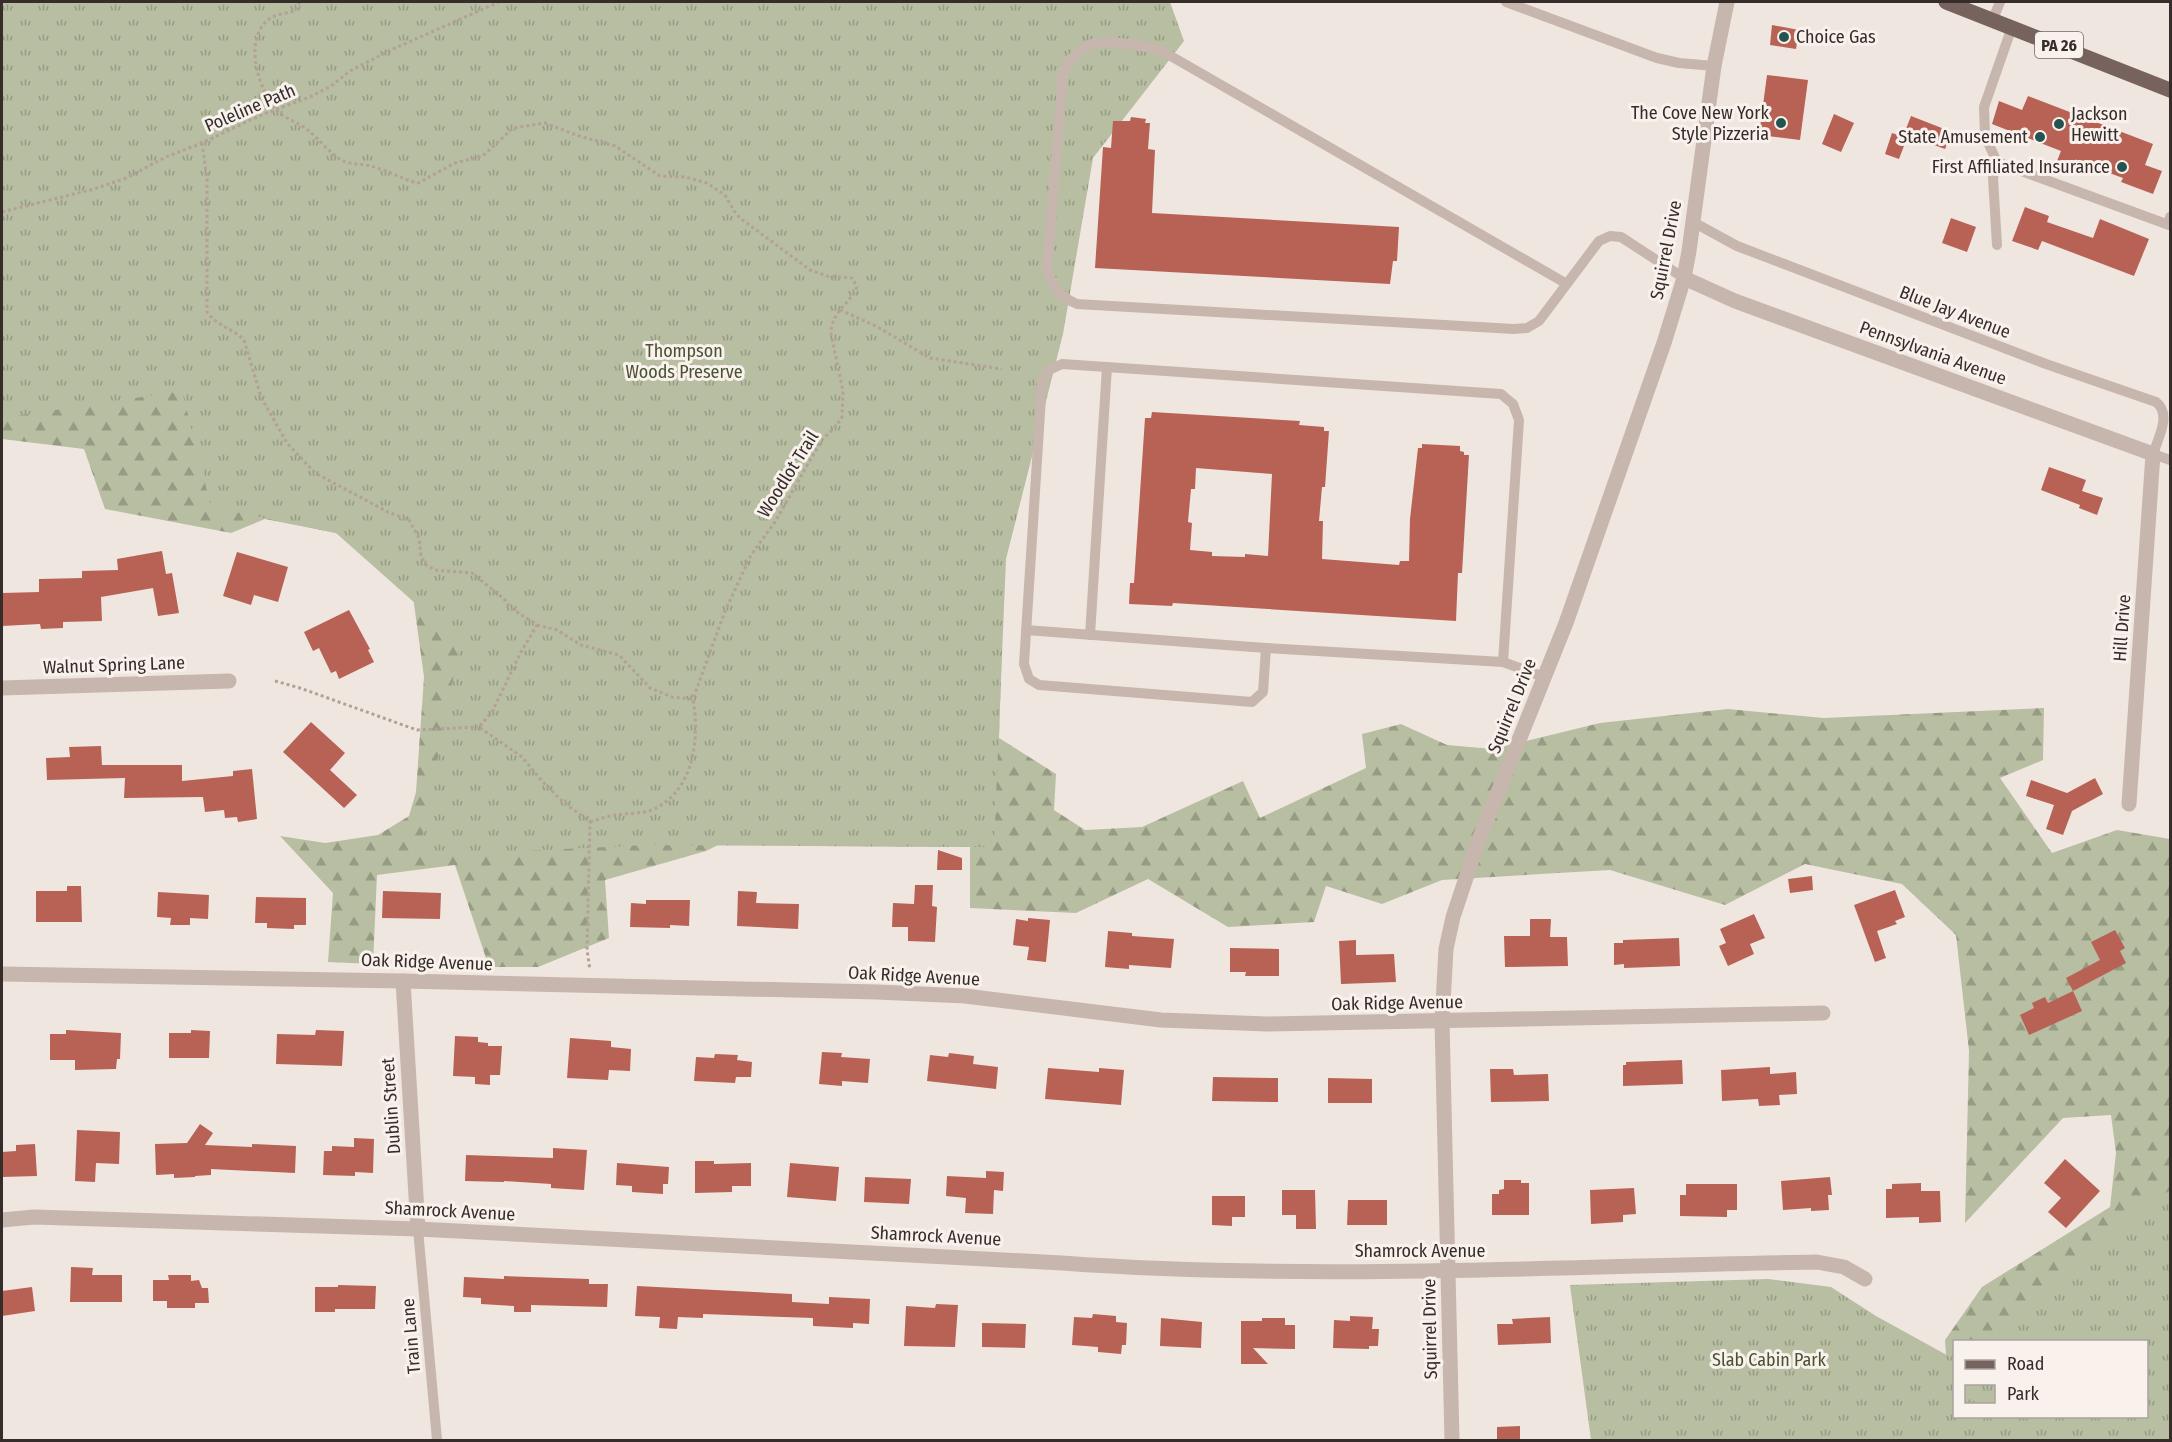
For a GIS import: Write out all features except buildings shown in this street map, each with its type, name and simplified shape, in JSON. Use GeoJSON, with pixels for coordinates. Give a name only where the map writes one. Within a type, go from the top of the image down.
{"type":"FeatureCollection","features":[{"type":"Feature","properties":{"kind":"main road","name":"PA 26"},"geometry":{"type":"LineString","coordinates":[[1946,2],[2170,90]]}},
{"type":"Feature","properties":{"kind":"street","name":"Squirrel Drive"},"geometry":{"type":"LineString","coordinates":[[1452,1440],[1442,1022],[1446,949],[1453,917],[1478,842],[1566,623],[1664,343],[1684,278],[1714,66],[1726,2]]}},
{"type":"Feature","properties":{"kind":"street","name":"Pennsylvania Avenue"},"geometry":{"type":"LineString","coordinates":[[1684,278],[1735,301],[2153,454]]}},
{"type":"Feature","properties":{"kind":"street","name":"Hill Drive"},"geometry":{"type":"LineString","coordinates":[[2129,804],[2153,454]]}},
{"type":"Feature","properties":{"kind":"street","name":"Walnut Spring Lane"},"geometry":{"type":"LineString","coordinates":[[2,688],[229,681]]}},
{"type":"Feature","properties":{"kind":"street","name":"Oak Ridge Avenue"},"geometry":{"type":"LineString","coordinates":[[2,974],[878,992],[964,996],[1161,1020],[1267,1024],[1822,1013]]}},
{"type":"Feature","properties":{"kind":"street","name":"Dublin Street"},"geometry":{"type":"LineString","coordinates":[[403,981],[418,1229]]}},
{"type":"Feature","properties":{"kind":"street","name":"Shamrock Avenue"},"geometry":{"type":"LineString","coordinates":[[2,1220],[34,1217],[418,1229],[1154,1269],[1448,1272],[1817,1262],[1844,1267],[1865,1279]]}},
{"type":"Feature","properties":{"kind":"lane"},"geometry":{"type":"LineString","coordinates":[[1506,2],[1657,58],[1679,63],[1714,66]]}},
{"type":"Feature","properties":{"kind":"lane"},"geometry":{"type":"LineString","coordinates":[[1993,19],[2000,2]]}},
{"type":"Feature","properties":{"kind":"lane"},"geometry":{"type":"LineString","coordinates":[[1997,245],[1994,178],[1997,162],[1985,136],[1984,107],[2012,27]]}},
{"type":"Feature","properties":{"kind":"lane"},"geometry":{"type":"LineString","coordinates":[[1567,284],[1162,51],[1145,46],[1095,43],[1081,50],[1069,60],[1063,73],[1047,269],[1053,285],[1063,298],[1077,304],[1527,328],[1539,321],[1599,242],[1610,236],[1621,237],[1684,278]]}},
{"type":"Feature","properties":{"kind":"lane"},"geometry":{"type":"LineString","coordinates":[[1997,162],[2169,225],[2170,217]]}},
{"type":"Feature","properties":{"kind":"lane","name":"Blue Jay Avenue"},"geometry":{"type":"LineString","coordinates":[[1693,222],[1737,246],[2046,364],[2156,402],[2163,407],[2165,415],[2153,454]]}},
{"type":"Feature","properties":{"kind":"lane"},"geometry":{"type":"LineString","coordinates":[[1266,648],[1263,692],[1252,702],[1039,686],[1029,679],[1024,664],[1042,382],[1049,370],[1062,364],[1501,394],[1513,404],[1519,420],[1503,662]]}},
{"type":"Feature","properties":{"kind":"lane"},"geometry":{"type":"LineString","coordinates":[[1090,635],[1107,367]]}},
{"type":"Feature","properties":{"kind":"lane","name":"Pennsylvania Avenue"},"geometry":{"type":"LineString","coordinates":[[2153,454],[2170,460]]}},
{"type":"Feature","properties":{"kind":"lane"},"geometry":{"type":"LineString","coordinates":[[1026,630],[1266,648],[1503,662],[1544,677]]}},
{"type":"Feature","properties":{"kind":"lane","name":"Train Lane"},"geometry":{"type":"LineString","coordinates":[[418,1229],[437,1440]]}},
{"type":"Feature","properties":{"kind":"path"},"geometry":{"type":"LineString","coordinates":[[275,110],[264,90],[258,70],[256,42],[259,33],[270,18],[296,10],[300,2]]}},
{"type":"Feature","properties":{"kind":"path","name":"Poleline Path"},"geometry":{"type":"LineString","coordinates":[[2,212],[126,178],[222,132],[322,91],[350,71],[391,50],[499,2]]}},
{"type":"Feature","properties":{"kind":"path","name":"Woodlot Trail"},"geometry":{"type":"LineString","coordinates":[[275,110],[306,128],[343,160],[367,165],[418,183],[455,162],[478,157],[485,153],[513,128],[537,123],[556,126],[576,135],[615,146],[660,176],[697,179],[718,189],[741,218],[810,270],[827,276],[852,278],[857,287],[854,295],[839,310],[831,325],[843,391],[842,417],[821,441],[775,522],[751,555],[725,611],[693,699]]}},
{"type":"Feature","properties":{"kind":"path"},"geometry":{"type":"LineString","coordinates":[[202,143],[207,179],[207,312],[217,324],[238,334],[243,340],[261,397],[286,443],[315,473],[388,512],[408,520],[419,538],[421,555],[425,564],[435,570],[472,573],[504,599],[511,608],[537,626],[557,630],[581,645],[619,655],[650,688],[672,697],[693,699],[697,729],[694,750],[682,785],[670,798],[652,810],[615,815],[590,822]]}},
{"type":"Feature","properties":{"kind":"path"},"geometry":{"type":"LineString","coordinates":[[839,310],[876,326],[930,358],[1002,369]]}},
{"type":"Feature","properties":{"kind":"path"},"geometry":{"type":"LineString","coordinates":[[479,727],[492,712],[502,695],[521,652],[537,626]]}},
{"type":"Feature","properties":{"kind":"path"},"geometry":{"type":"LineString","coordinates":[[275,681],[310,691],[417,730],[479,727],[522,757],[562,801],[590,822]]}},
{"type":"Feature","properties":{"kind":"path"},"geometry":{"type":"LineString","coordinates":[[590,822],[587,862],[587,950],[592,987]]}},
{"type":"Feature","properties":{"kind":"green space","name":"Thompson Woods Preserve"},"geometry":{"type":"Polygon","coordinates":[[[2,2],[1170,2],[1184,41],[1093,158],[1063,334],[1006,559],[994,847],[648,845],[419,856],[460,643],[336,533],[211,507],[182,391],[2,418],[2,2]]]}},
{"type":"Feature","properties":{"kind":"green space"},"geometry":{"type":"Polygon","coordinates":[[[2,233],[980,585],[1002,645],[999,738],[1056,774],[1054,810],[1085,830],[1142,827],[1243,781],[1260,818],[1366,768],[1362,734],[1401,724],[1447,745],[1493,749],[1600,723],[1728,709],[1824,718],[2044,708],[2043,760],[2000,778],[2052,853],[2117,830],[2170,839],[2170,1281],[2132,1340],[1953,1340],[1953,1377],[1947,1369],[1945,1340],[1982,1287],[2110,1207],[2116,1153],[2111,1115],[2063,1118],[1965,1223],[1969,1051],[1956,935],[1902,884],[1805,864],[1725,905],[1610,870],[1442,880],[1382,904],[1326,886],[1314,922],[1228,927],[1148,879],[1076,913],[970,908],[970,847],[818,846],[790,809],[706,851],[605,880],[609,938],[538,967],[489,967],[455,865],[377,875],[373,964],[328,962],[333,893],[280,836],[325,843],[378,835],[409,816],[416,792],[424,677],[411,582],[336,533],[265,519],[231,533],[105,509],[84,449],[2,439],[2,233]]]}},
{"type":"Feature","properties":{"kind":"green space","name":"Slab Cabin Park"},"geometry":{"type":"Polygon","coordinates":[[[2170,1191],[2170,1440],[1591,1440],[1570,1285],[1768,1279],[1831,1287],[1876,1316],[1953,1358],[1953,1418],[2148,1418],[2148,1340],[1993,1340],[2158,1196],[2170,1191]]]}},
{"type":"Feature","properties":{"kind":"place","name":"Choice Gas"},"geometry":{"type":"Point","coordinates":[1784,37]}},
{"type":"Feature","properties":{"kind":"place","name":"The Cove New York Style Pizzeria"},"geometry":{"type":"Point","coordinates":[1781,123]}},
{"type":"Feature","properties":{"kind":"place","name":"Jackson Hewitt"},"geometry":{"type":"Point","coordinates":[2059,124]}},
{"type":"Feature","properties":{"kind":"place","name":"State Amusement"},"geometry":{"type":"Point","coordinates":[2040,137]}},
{"type":"Feature","properties":{"kind":"place","name":"First Affiliated Insurance"},"geometry":{"type":"Point","coordinates":[2122,167]}}]}
